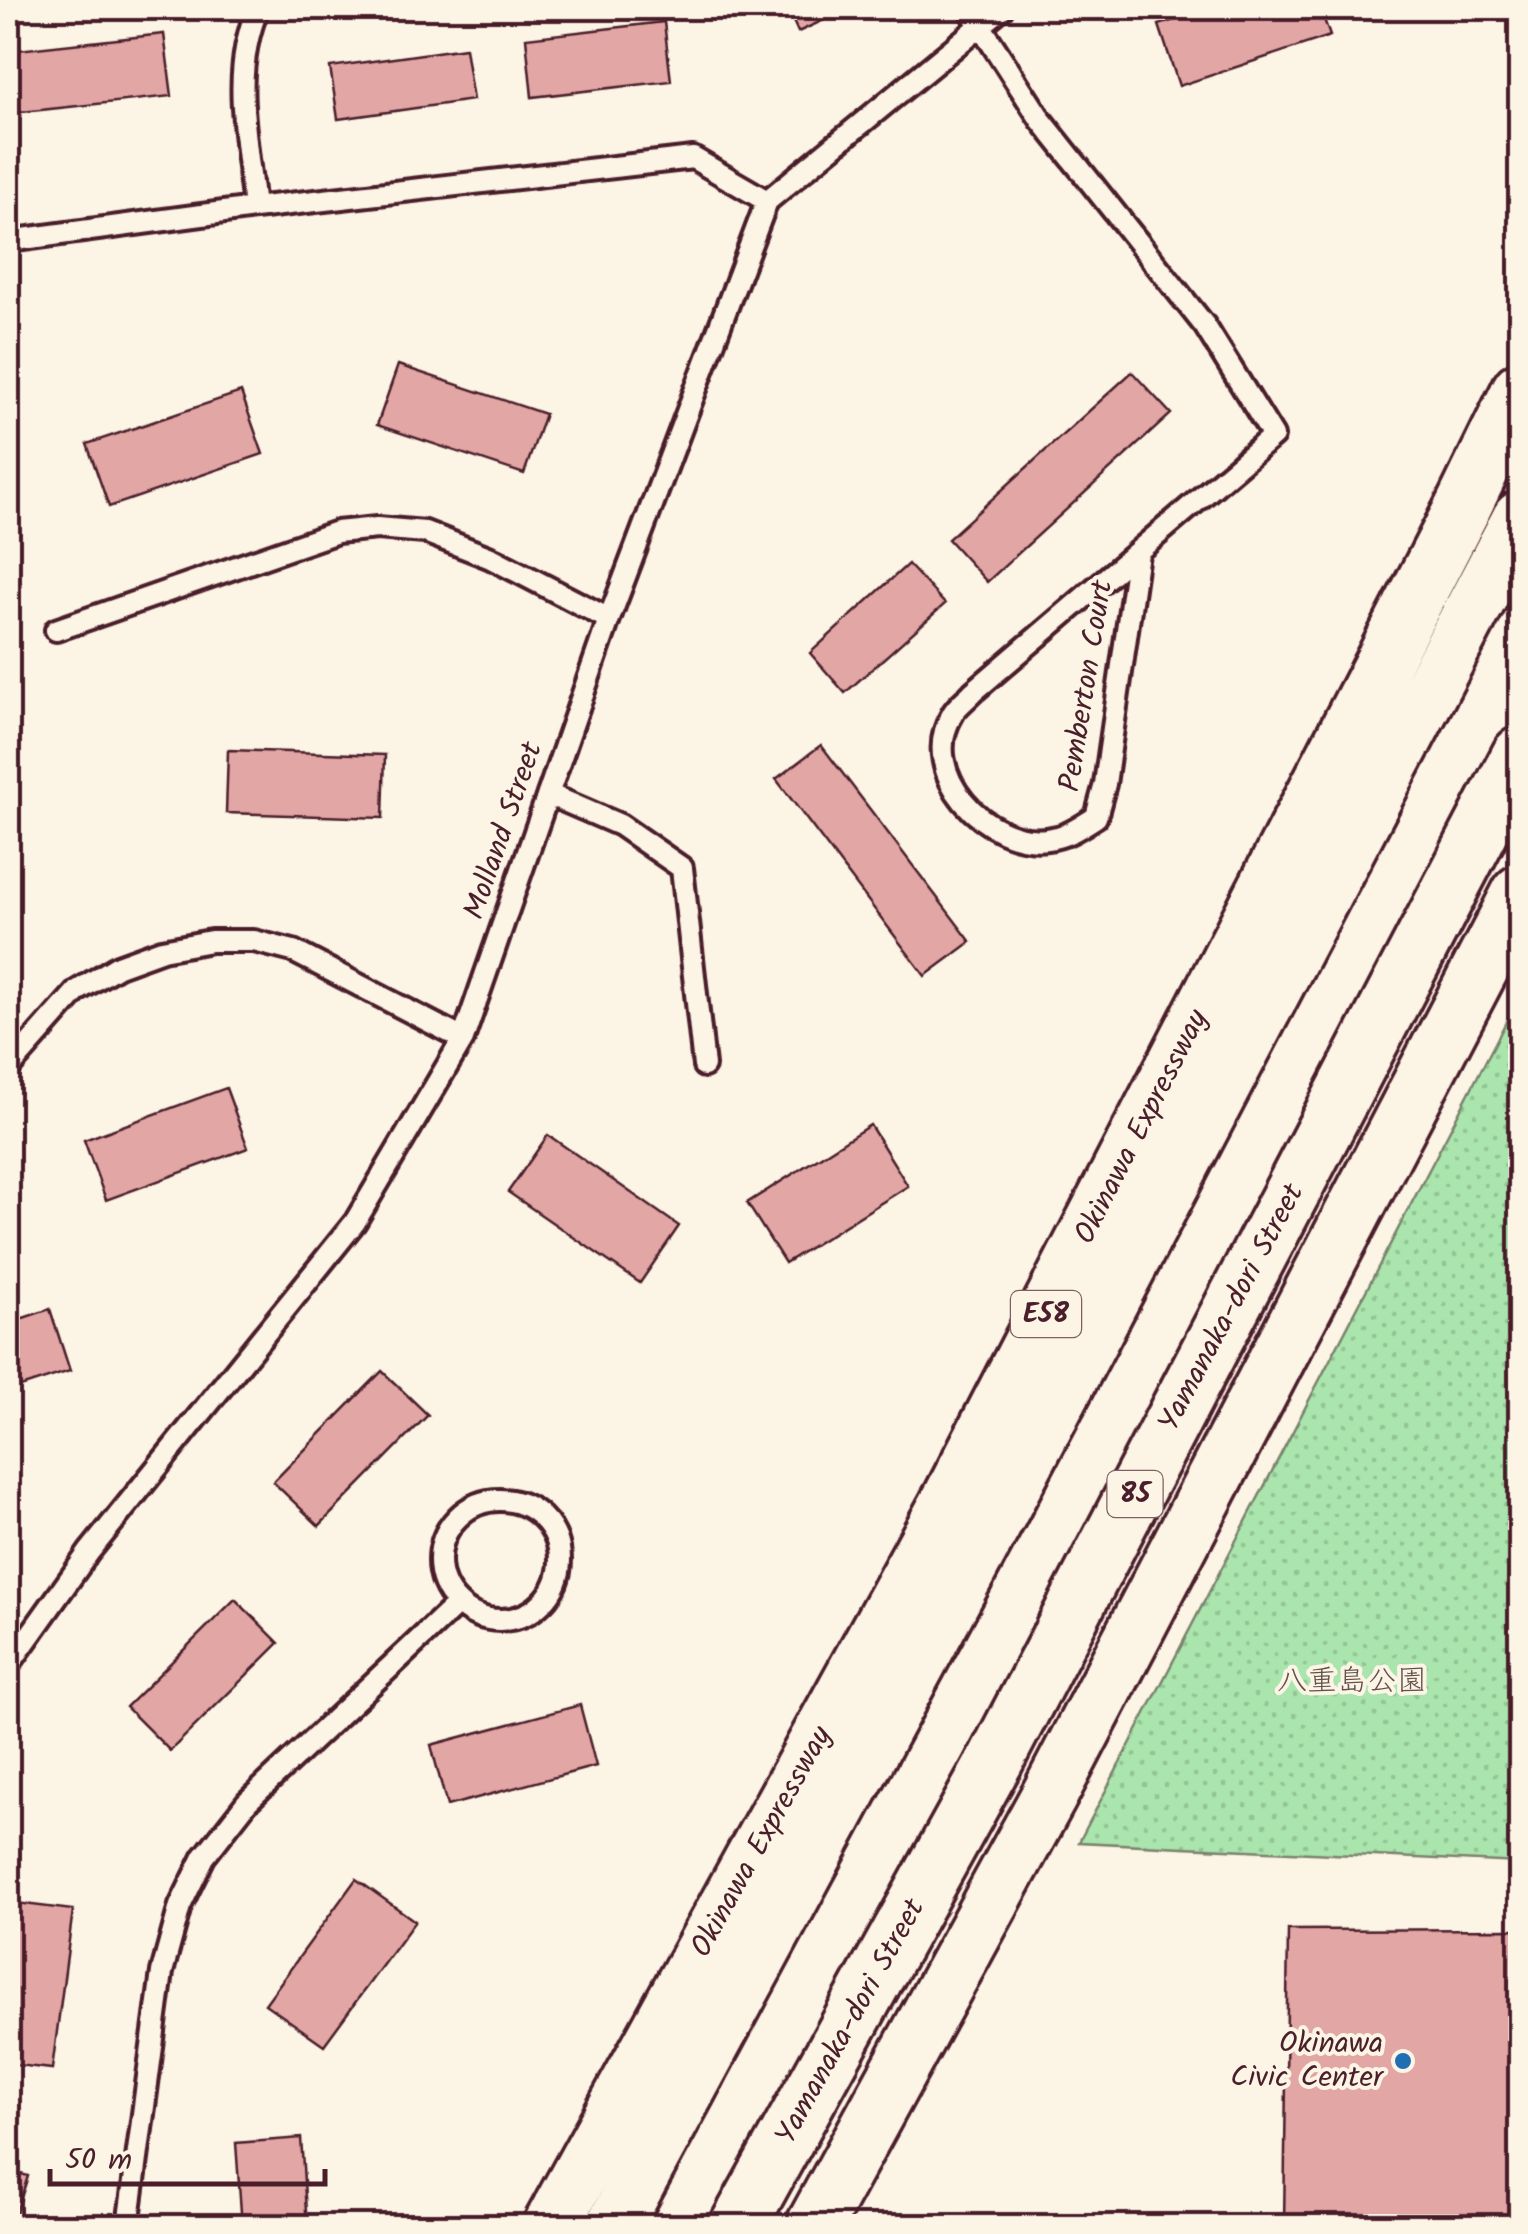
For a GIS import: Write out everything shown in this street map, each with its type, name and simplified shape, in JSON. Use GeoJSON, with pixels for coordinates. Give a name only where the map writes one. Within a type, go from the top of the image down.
{"type":"FeatureCollection","features":[{"type":"Feature","properties":{"kind":"main road","name":"Okinawa Expressway"},"geometry":{"type":"LineString","coordinates":[[551,2226],[951,1498],[1520,390]]}},
{"type":"Feature","properties":{"kind":"main road","name":"Okinawa Expressway"},"geometry":{"type":"LineString","coordinates":[[614,2226],[998,1516],[1520,519]]}},
{"type":"Feature","properties":{"kind":"main road","name":"Yamanaka-dori Street"},"geometry":{"type":"LineString","coordinates":[[738,2226],[995,1762],[1520,756]]}},
{"type":"Feature","properties":{"kind":"main road","name":"Yamanaka-dori Street"},"geometry":{"type":"LineString","coordinates":[[814,2226],[1049,1796],[1520,893]]}},
{"type":"Feature","properties":{"kind":"lane"},"geometry":{"type":"LineString","coordinates":[[254,208],[240,76],[246,36],[258,8]]}},
{"type":"Feature","properties":{"kind":"lane","name":"Molland Street"},"geometry":{"type":"LineString","coordinates":[[8,1666],[90,1552],[354,1222],[463,1039],[609,619],[766,201],[975,15],[1002,8]]}},
{"type":"Feature","properties":{"kind":"lane","name":"Pemberton Court"},"geometry":{"type":"LineString","coordinates":[[975,15],[1040,120],[1206,326],[1273,436],[951,715],[944,741],[948,780],[964,805],[986,823],[1018,838],[1044,840],[1069,834],[1096,816],[1105,784],[1138,553]]}},
{"type":"Feature","properties":{"kind":"lane"},"geometry":{"type":"LineString","coordinates":[[8,242],[254,208],[693,158],[766,201]]}},
{"type":"Feature","properties":{"kind":"lane"},"geometry":{"type":"LineString","coordinates":[[56,630],[337,532],[377,528],[425,532],[442,538],[491,558],[609,619]]}},
{"type":"Feature","properties":{"kind":"lane"},"geometry":{"type":"LineString","coordinates":[[548,794],[620,825],[682,868],[704,1066]]}},
{"type":"Feature","properties":{"kind":"lane"},"geometry":{"type":"LineString","coordinates":[[8,1069],[77,991],[118,966],[162,950],[211,941],[254,941],[294,951],[463,1039]]}},
{"type":"Feature","properties":{"kind":"lane"},"geometry":{"type":"LineString","coordinates":[[505,1500],[520,1502],[538,1513],[554,1532],[562,1560],[554,1590],[537,1609],[516,1620],[489,1621],[457,1604],[440,1574],[439,1555],[446,1532],[464,1511],[482,1502],[505,1500]]}},
{"type":"Feature","properties":{"kind":"lane"},"geometry":{"type":"LineString","coordinates":[[128,2226],[162,1972],[180,1906],[204,1858],[246,1802],[457,1604]]}},
{"type":"Feature","properties":{"kind":"green space","name":"八重島公園"},"geometry":{"type":"Polygon","coordinates":[[[1520,995],[1520,1863],[1079,1842],[1520,995]]]}},
{"type":"Feature","properties":{"kind":"building"},"geometry":{"type":"Polygon","coordinates":[[[787,8],[850,8],[798,32],[787,8]]]}},
{"type":"Feature","properties":{"kind":"building"},"geometry":{"type":"Polygon","coordinates":[[[1211,8],[1320,8],[1330,36],[1179,86],[1159,25],[1211,8]]]}},
{"type":"Feature","properties":{"kind":"building"},"geometry":{"type":"Polygon","coordinates":[[[664,22],[671,81],[532,97],[526,38],[664,22]]]}},
{"type":"Feature","properties":{"kind":"building"},"geometry":{"type":"Polygon","coordinates":[[[164,34],[172,96],[12,113],[8,51],[164,34]]]}},
{"type":"Feature","properties":{"kind":"building"},"geometry":{"type":"Polygon","coordinates":[[[465,48],[473,100],[338,119],[330,67],[465,48]]]}},
{"type":"Feature","properties":{"kind":"building"},"geometry":{"type":"Polygon","coordinates":[[[398,365],[545,414],[524,474],[377,425],[398,365]]]}},
{"type":"Feature","properties":{"kind":"building"},"geometry":{"type":"Polygon","coordinates":[[[1132,372],[1171,414],[987,582],[948,539],[1132,372]]]}},
{"type":"Feature","properties":{"kind":"building"},"geometry":{"type":"Polygon","coordinates":[[[241,392],[263,454],[109,507],[87,444],[241,392]]]}},
{"type":"Feature","properties":{"kind":"building"},"geometry":{"type":"Polygon","coordinates":[[[908,564],[945,604],[845,693],[810,653],[908,564]]]}},
{"type":"Feature","properties":{"kind":"building"},"geometry":{"type":"Polygon","coordinates":[[[821,745],[971,942],[925,976],[776,779],[821,745]]]}},
{"type":"Feature","properties":{"kind":"building"},"geometry":{"type":"Polygon","coordinates":[[[228,750],[385,755],[383,818],[226,813],[228,750]]]}},
{"type":"Feature","properties":{"kind":"building"},"geometry":{"type":"Polygon","coordinates":[[[226,1088],[248,1148],[106,1200],[84,1140],[226,1088]]]}},
{"type":"Feature","properties":{"kind":"building"},"geometry":{"type":"Polygon","coordinates":[[[870,1125],[908,1186],[785,1263],[747,1203],[870,1125]]]}},
{"type":"Feature","properties":{"kind":"building"},"geometry":{"type":"Polygon","coordinates":[[[548,1135],[679,1226],[640,1283],[508,1192],[548,1135]]]}},
{"type":"Feature","properties":{"kind":"building"},"geometry":{"type":"Polygon","coordinates":[[[50,1309],[70,1371],[8,1391],[8,1323],[50,1309]]]}},
{"type":"Feature","properties":{"kind":"building"},"geometry":{"type":"Polygon","coordinates":[[[382,1371],[428,1415],[319,1526],[273,1482],[382,1371]]]}},
{"type":"Feature","properties":{"kind":"building"},"geometry":{"type":"Polygon","coordinates":[[[235,1599],[279,1643],[170,1751],[126,1707],[235,1599]]]}},
{"type":"Feature","properties":{"kind":"building"},"geometry":{"type":"Polygon","coordinates":[[[580,1705],[596,1766],[447,1806],[431,1745],[580,1705]]]}},
{"type":"Feature","properties":{"kind":"building"},"geometry":{"type":"Polygon","coordinates":[[[356,1879],[415,1921],[324,2045],[265,2004],[356,1879]]]}},
{"type":"Feature","properties":{"kind":"building"},"geometry":{"type":"Polygon","coordinates":[[[8,1902],[73,1910],[52,2069],[8,2064],[8,1902]]]}},
{"type":"Feature","properties":{"kind":"building","name":"Okinawa Civic Center"},"geometry":{"type":"Polygon","coordinates":[[[1520,1929],[1520,2192],[1516,2226],[1284,2226],[1288,1930],[1520,1929]]]}},
{"type":"Feature","properties":{"kind":"building"},"geometry":{"type":"Polygon","coordinates":[[[301,2138],[307,2226],[242,2226],[236,2143],[301,2138]]]}},
{"type":"Feature","properties":{"kind":"building"},"geometry":{"type":"Polygon","coordinates":[[[8,2170],[28,2176],[12,2226],[8,2226],[8,2170]]]}},
{"type":"Feature","properties":{"kind":"place","name":"Okinawa Civic Center"},"geometry":{"type":"Point","coordinates":[1403,2061]}}]}
